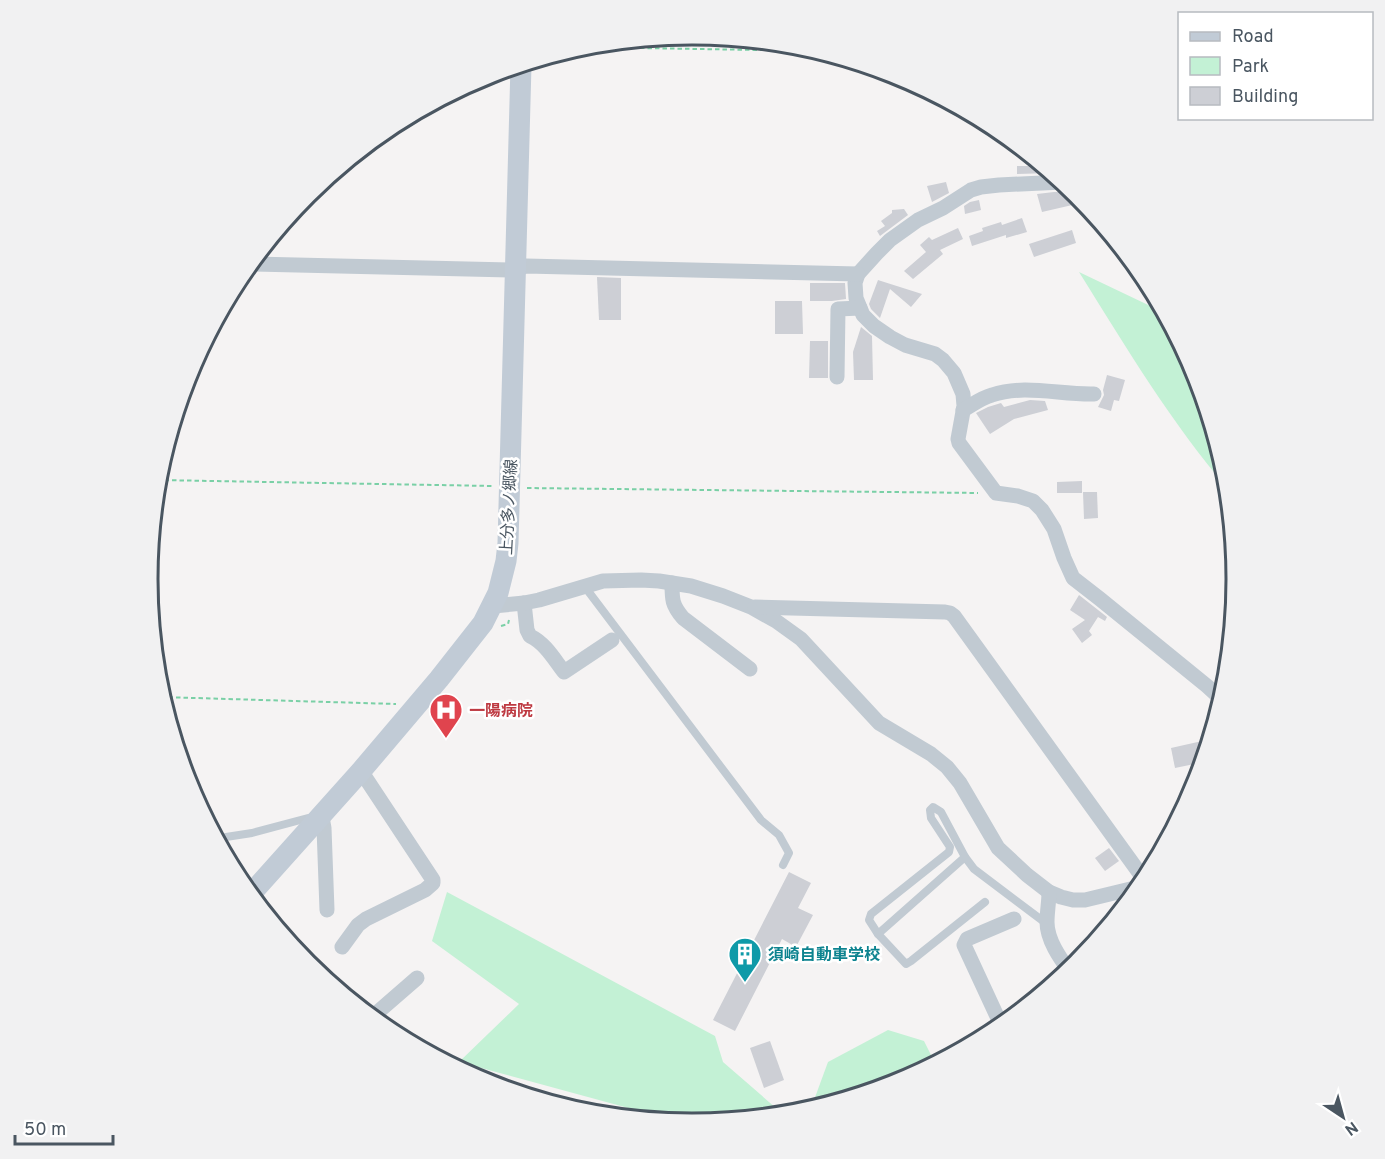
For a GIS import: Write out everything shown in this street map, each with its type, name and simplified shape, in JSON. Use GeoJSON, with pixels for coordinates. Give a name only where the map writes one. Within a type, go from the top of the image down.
{"type":"FeatureCollection","features":[{"type":"Feature","properties":{"kind":"main road","name":"上分多ノ郷線"},"geometry":{"type":"LineString","coordinates":[[257,888],[321,813],[361,771],[483,623],[493,606],[500,585],[508,543],[521,73]]}},
{"type":"Feature","properties":{"kind":"street"},"geometry":{"type":"LineString","coordinates":[[1050,183],[981,187],[971,190],[943,208],[918,220],[890,240],[858,274],[855,283],[856,298],[863,315],[874,326],[905,345],[935,354],[954,373],[963,394],[959,443],[996,494],[1018,496],[1033,501],[1051,523],[1073,578],[1215,693]]}},
{"type":"Feature","properties":{"kind":"street"},"geometry":{"type":"LineString","coordinates":[[261,264],[515,270],[526,266],[858,274]]}},
{"type":"Feature","properties":{"kind":"street"},"geometry":{"type":"LineString","coordinates":[[837,377],[838,309],[860,308]]}},
{"type":"Feature","properties":{"kind":"street"},"geometry":{"type":"LineString","coordinates":[[963,410],[993,394],[1024,389],[1095,394]]}},
{"type":"Feature","properties":{"kind":"street"},"geometry":{"type":"LineString","coordinates":[[493,606],[524,603],[603,581],[621,580],[659,581],[691,586],[751,607],[801,639],[879,723],[931,754],[947,767],[960,783],[998,848],[1049,892],[1072,900],[1085,900],[1127,890]]}},
{"type":"Feature","properties":{"kind":"street"},"geometry":{"type":"LineString","coordinates":[[672,583],[672,601],[683,618],[750,669]]}},
{"type":"Feature","properties":{"kind":"street"},"geometry":{"type":"LineString","coordinates":[[524,603],[527,630],[530,636],[536,638],[564,672],[612,640]]}},
{"type":"Feature","properties":{"kind":"street"},"geometry":{"type":"LineString","coordinates":[[751,607],[950,613],[968,635],[1135,879]]}},
{"type":"Feature","properties":{"kind":"street"},"geometry":{"type":"LineString","coordinates":[[342,947],[358,925],[366,919],[425,890],[433,883],[361,771]]}},
{"type":"Feature","properties":{"kind":"street"},"geometry":{"type":"LineString","coordinates":[[321,813],[324,828],[327,910]]}},
{"type":"Feature","properties":{"kind":"street"},"geometry":{"type":"LineString","coordinates":[[1049,892],[1047,924],[1050,937],[1064,963]]}},
{"type":"Feature","properties":{"kind":"street"},"geometry":{"type":"LineString","coordinates":[[998,1018],[964,945],[967,939],[1014,919]]}},
{"type":"Feature","properties":{"kind":"street"},"geometry":{"type":"LineString","coordinates":[[378,1012],[417,978]]}},
{"type":"Feature","properties":{"kind":"lane"},"geometry":{"type":"LineString","coordinates":[[585,586],[761,820],[779,836],[789,853],[783,865]]}},
{"type":"Feature","properties":{"kind":"lane"},"geometry":{"type":"LineString","coordinates":[[986,902],[906,964],[878,934],[869,920],[871,914],[949,852],[950,846],[931,818],[930,810],[933,807],[941,812],[974,869],[1047,924]]}},
{"type":"Feature","properties":{"kind":"lane"},"geometry":{"type":"LineString","coordinates":[[225,838],[280,826],[321,813]]}},
{"type":"Feature","properties":{"kind":"lane"},"geometry":{"type":"LineString","coordinates":[[878,934],[965,856]]}},
{"type":"Feature","properties":{"kind":"path"},"geometry":{"type":"LineString","coordinates":[[640,48],[762,50]]}},
{"type":"Feature","properties":{"kind":"path"},"geometry":{"type":"LineString","coordinates":[[167,480],[510,488],[996,494]]}},
{"type":"Feature","properties":{"kind":"path"},"geometry":{"type":"LineString","coordinates":[[171,697],[397,704],[412,711]]}},
{"type":"Feature","properties":{"kind":"green space"},"geometry":{"type":"Polygon","coordinates":[[[1079,272],[1152,307],[1172,343],[1199,408],[1217,475],[1168,411],[1079,272]]]}},
{"type":"Feature","properties":{"kind":"green space"},"geometry":{"type":"Polygon","coordinates":[[[447,892],[715,1036],[723,1062],[775,1107],[727,1113],[692,1114],[638,1111],[460,1061],[519,1004],[432,941],[447,892]]]}},
{"type":"Feature","properties":{"kind":"green space"},"geometry":{"type":"Polygon","coordinates":[[[888,1030],[924,1041],[932,1057],[864,1086],[814,1100],[828,1062],[888,1030]]]}},
{"type":"Feature","properties":{"kind":"building"},"geometry":{"type":"Polygon","coordinates":[[[1017,166],[1031,166],[1040,173],[1017,174],[1017,166]]]}},
{"type":"Feature","properties":{"kind":"building"},"geometry":{"type":"Polygon","coordinates":[[[946,182],[949,193],[932,202],[927,186],[946,182]]]}},
{"type":"Feature","properties":{"kind":"building"},"geometry":{"type":"Polygon","coordinates":[[[1060,192],[1073,205],[1042,212],[1037,194],[1060,192]]]}},
{"type":"Feature","properties":{"kind":"building"},"geometry":{"type":"Polygon","coordinates":[[[979,200],[981,210],[965,214],[964,206],[979,200]]]}},
{"type":"Feature","properties":{"kind":"building"},"geometry":{"type":"Polygon","coordinates":[[[904,209],[908,215],[880,236],[877,231],[885,226],[881,221],[892,213],[892,210],[904,209]]]}},
{"type":"Feature","properties":{"kind":"building"},"geometry":{"type":"Polygon","coordinates":[[[1022,218],[1027,232],[1006,238],[1006,235],[972,246],[969,236],[983,231],[982,228],[1001,222],[1002,225],[1022,218]]]}},
{"type":"Feature","properties":{"kind":"building"},"geometry":{"type":"Polygon","coordinates":[[[958,228],[963,239],[940,250],[943,254],[913,279],[904,271],[926,252],[920,245],[929,237],[932,240],[958,228]]]}},
{"type":"Feature","properties":{"kind":"building"},"geometry":{"type":"Polygon","coordinates":[[[1072,230],[1076,243],[1034,257],[1029,244],[1072,230]]]}},
{"type":"Feature","properties":{"kind":"building"},"geometry":{"type":"Polygon","coordinates":[[[597,277],[621,278],[621,320],[599,320],[597,277]]]}},
{"type":"Feature","properties":{"kind":"building"},"geometry":{"type":"Polygon","coordinates":[[[878,280],[922,294],[911,307],[890,289],[880,318],[869,304],[878,280]]]}},
{"type":"Feature","properties":{"kind":"building"},"geometry":{"type":"Polygon","coordinates":[[[810,283],[845,283],[846,299],[810,301],[810,283]]]}},
{"type":"Feature","properties":{"kind":"building"},"geometry":{"type":"Polygon","coordinates":[[[775,301],[802,301],[803,334],[775,334],[775,301]]]}},
{"type":"Feature","properties":{"kind":"building"},"geometry":{"type":"Polygon","coordinates":[[[861,327],[872,336],[873,380],[854,380],[853,352],[861,327]]]}},
{"type":"Feature","properties":{"kind":"building"},"geometry":{"type":"Polygon","coordinates":[[[810,341],[828,341],[828,378],[809,378],[810,341]]]}},
{"type":"Feature","properties":{"kind":"building"},"geometry":{"type":"Polygon","coordinates":[[[1107,375],[1125,380],[1119,401],[1114,400],[1111,411],[1098,407],[1104,395],[1107,375]]]}},
{"type":"Feature","properties":{"kind":"building"},"geometry":{"type":"Polygon","coordinates":[[[1030,400],[1045,401],[1048,410],[1014,419],[990,434],[976,413],[1001,403],[1004,407],[1030,400]]]}},
{"type":"Feature","properties":{"kind":"building"},"geometry":{"type":"Polygon","coordinates":[[[1082,481],[1082,493],[1057,493],[1057,482],[1082,481]]]}},
{"type":"Feature","properties":{"kind":"building"},"geometry":{"type":"Polygon","coordinates":[[[1083,492],[1097,492],[1098,518],[1084,519],[1083,492]]]}},
{"type":"Feature","properties":{"kind":"building"},"geometry":{"type":"Polygon","coordinates":[[[1079,595],[1107,617],[1105,621],[1098,617],[1089,631],[1092,635],[1082,643],[1072,629],[1085,620],[1070,610],[1079,595]]]}},
{"type":"Feature","properties":{"kind":"building"},"geometry":{"type":"Polygon","coordinates":[[[1202,741],[1194,764],[1175,768],[1171,748],[1202,741]]]}},
{"type":"Feature","properties":{"kind":"building"},"geometry":{"type":"Polygon","coordinates":[[[1109,848],[1119,861],[1105,871],[1095,858],[1109,848]]]}},
{"type":"Feature","properties":{"kind":"building","name":"須崎自動車学校"},"geometry":{"type":"Polygon","coordinates":[[[789,872],[811,883],[798,908],[813,915],[796,947],[782,939],[735,1031],[713,1020],[789,872]]]}},
{"type":"Feature","properties":{"kind":"building"},"geometry":{"type":"Polygon","coordinates":[[[770,1041],[784,1080],[764,1088],[750,1048],[770,1041]]]}},
{"type":"Feature","properties":{"kind":"place","name":"一陽病院"},"geometry":{"type":"Point","coordinates":[446,739]}},
{"type":"Feature","properties":{"kind":"place","name":"須崎自動車学校"},"geometry":{"type":"Point","coordinates":[745,983]}}]}
